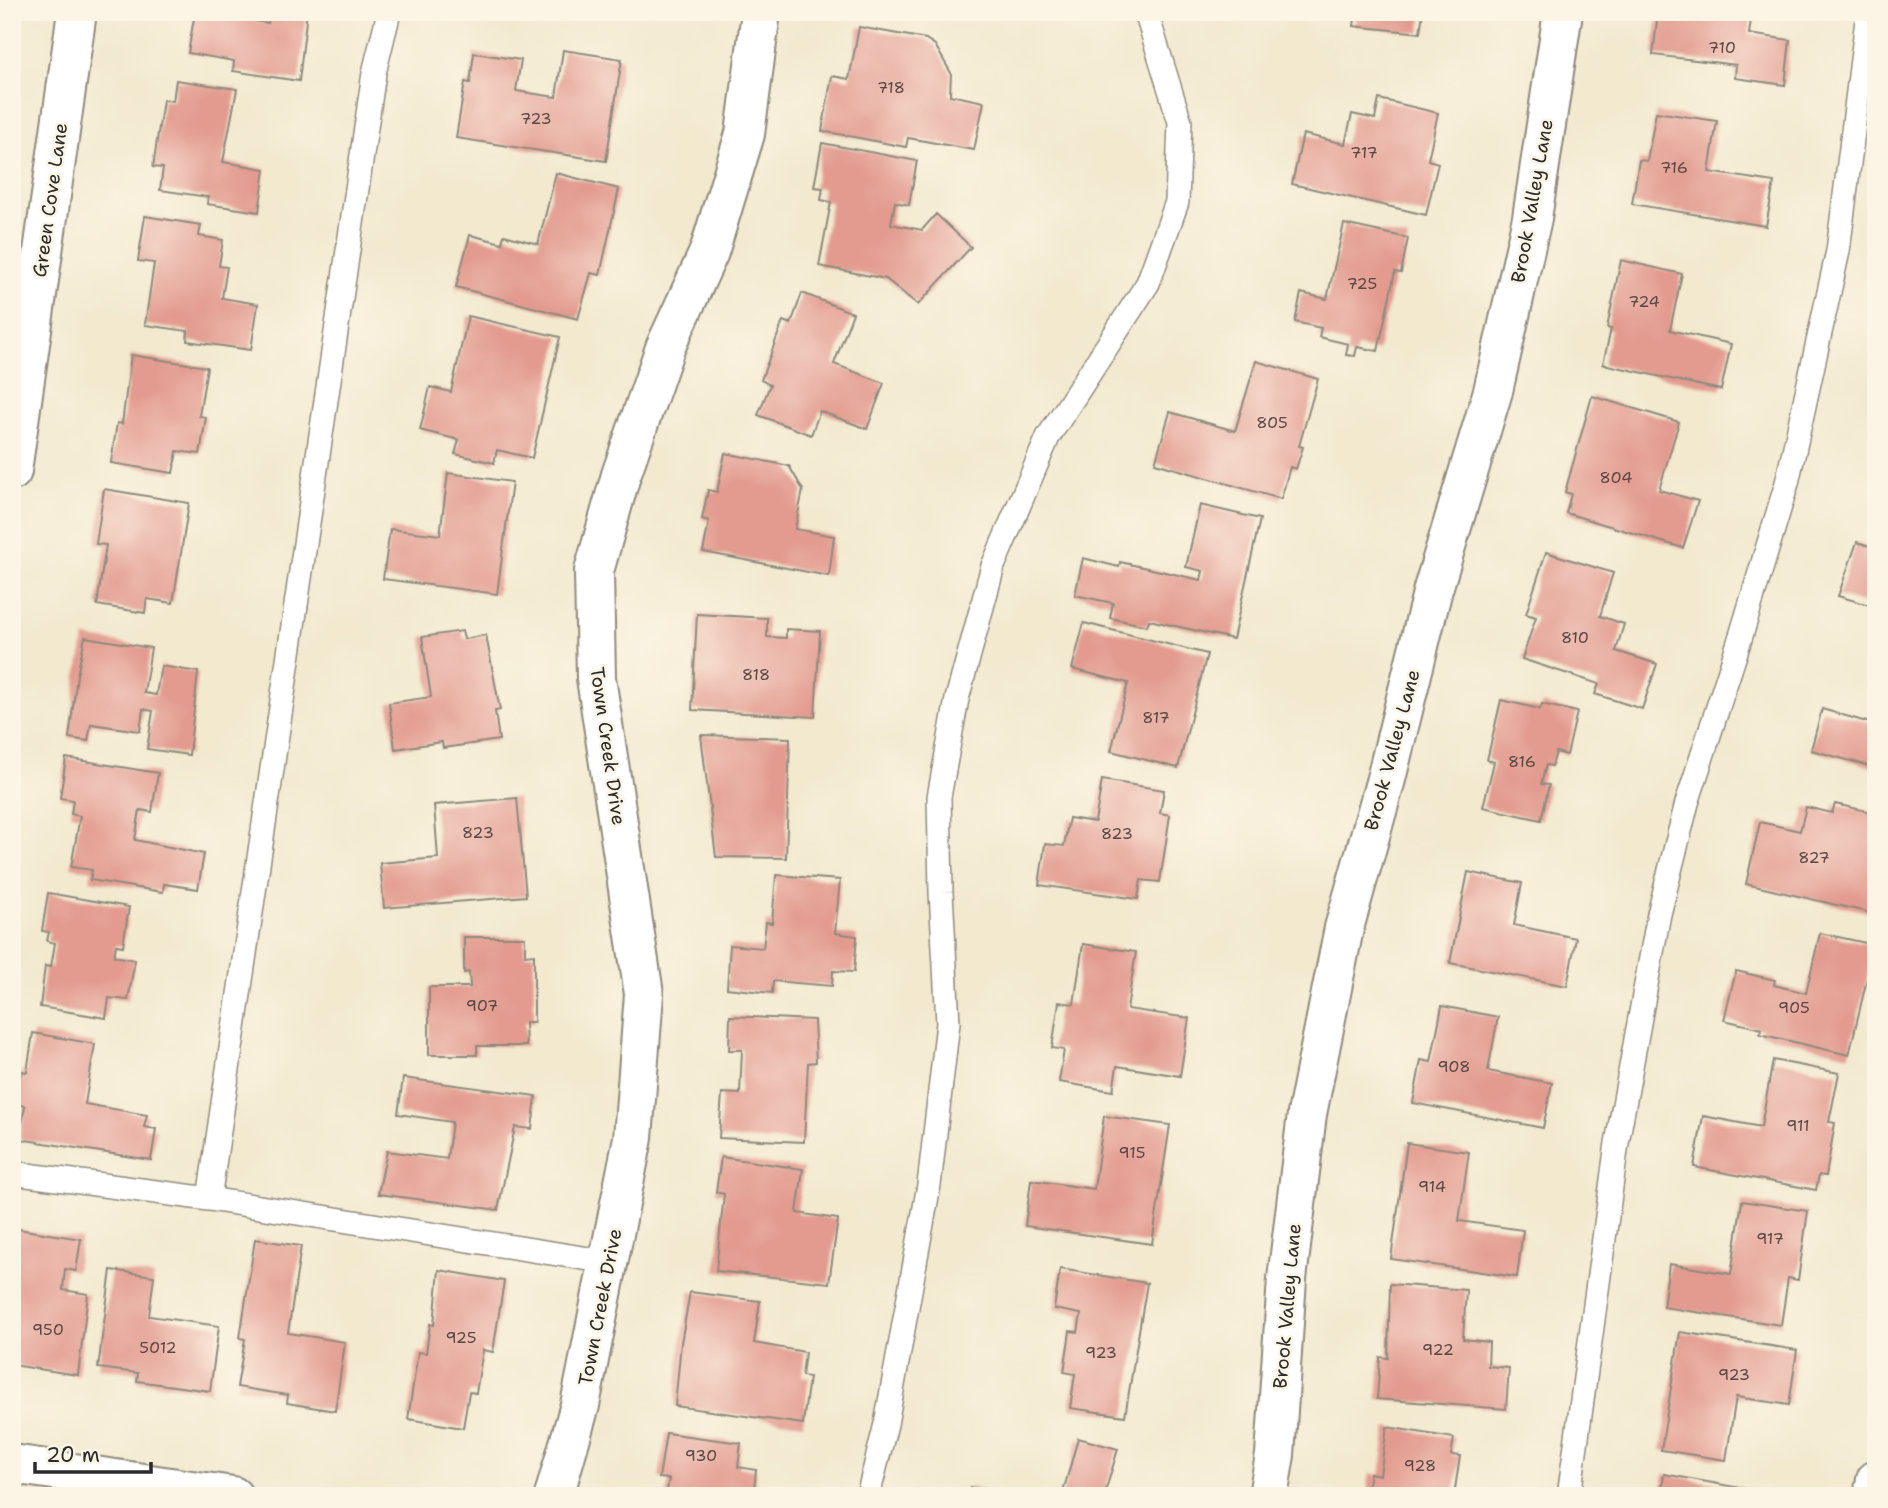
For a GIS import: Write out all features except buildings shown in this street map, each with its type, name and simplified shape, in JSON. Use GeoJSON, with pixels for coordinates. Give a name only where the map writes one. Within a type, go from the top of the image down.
{"type":"FeatureCollection","features":[{"type":"Feature","properties":{"kind":"street","name":"Green Cove Lane"},"geometry":{"type":"LineString","coordinates":[[12,471],[76,12]]}},
{"type":"Feature","properties":{"kind":"street","name":"Town Creek Drive"},"geometry":{"type":"LineString","coordinates":[[554,1496],[580,1405],[634,1138],[643,993],[596,678],[594,571],[630,450],[665,348],[709,251],[745,134],[761,12]]}},
{"type":"Feature","properties":{"kind":"street","name":"Brook Valley Lane"},"geometry":{"type":"LineString","coordinates":[[1268,1496],[1275,1455],[1287,1279],[1307,1114],[1344,928],[1387,779],[1433,589],[1493,391],[1532,218],[1563,12]]}},
{"type":"Feature","properties":{"kind":"street"},"geometry":{"type":"LineString","coordinates":[[12,1464],[233,1496]]}},
{"type":"Feature","properties":{"kind":"street"},"geometry":{"type":"LineString","coordinates":[[1873,1496],[1876,1480]]}},
{"type":"Feature","properties":{"kind":"lane"},"geometry":{"type":"LineString","coordinates":[[209,1199],[374,73],[389,12]]}},
{"type":"Feature","properties":{"kind":"lane"},"geometry":{"type":"LineString","coordinates":[[868,1496],[886,1424],[929,1185],[948,1023],[939,797],[957,699],[993,566],[1048,437],[1148,283],[1177,202],[1180,122],[1146,12]]}},
{"type":"Feature","properties":{"kind":"lane"},"geometry":{"type":"LineString","coordinates":[[1569,1496],[1617,1143],[1659,914],[1687,803],[1740,639],[1790,470],[1838,251],[1868,12]]}},
{"type":"Feature","properties":{"kind":"lane"},"geometry":{"type":"LineString","coordinates":[[12,1173],[209,1199],[608,1262]]}}]}
